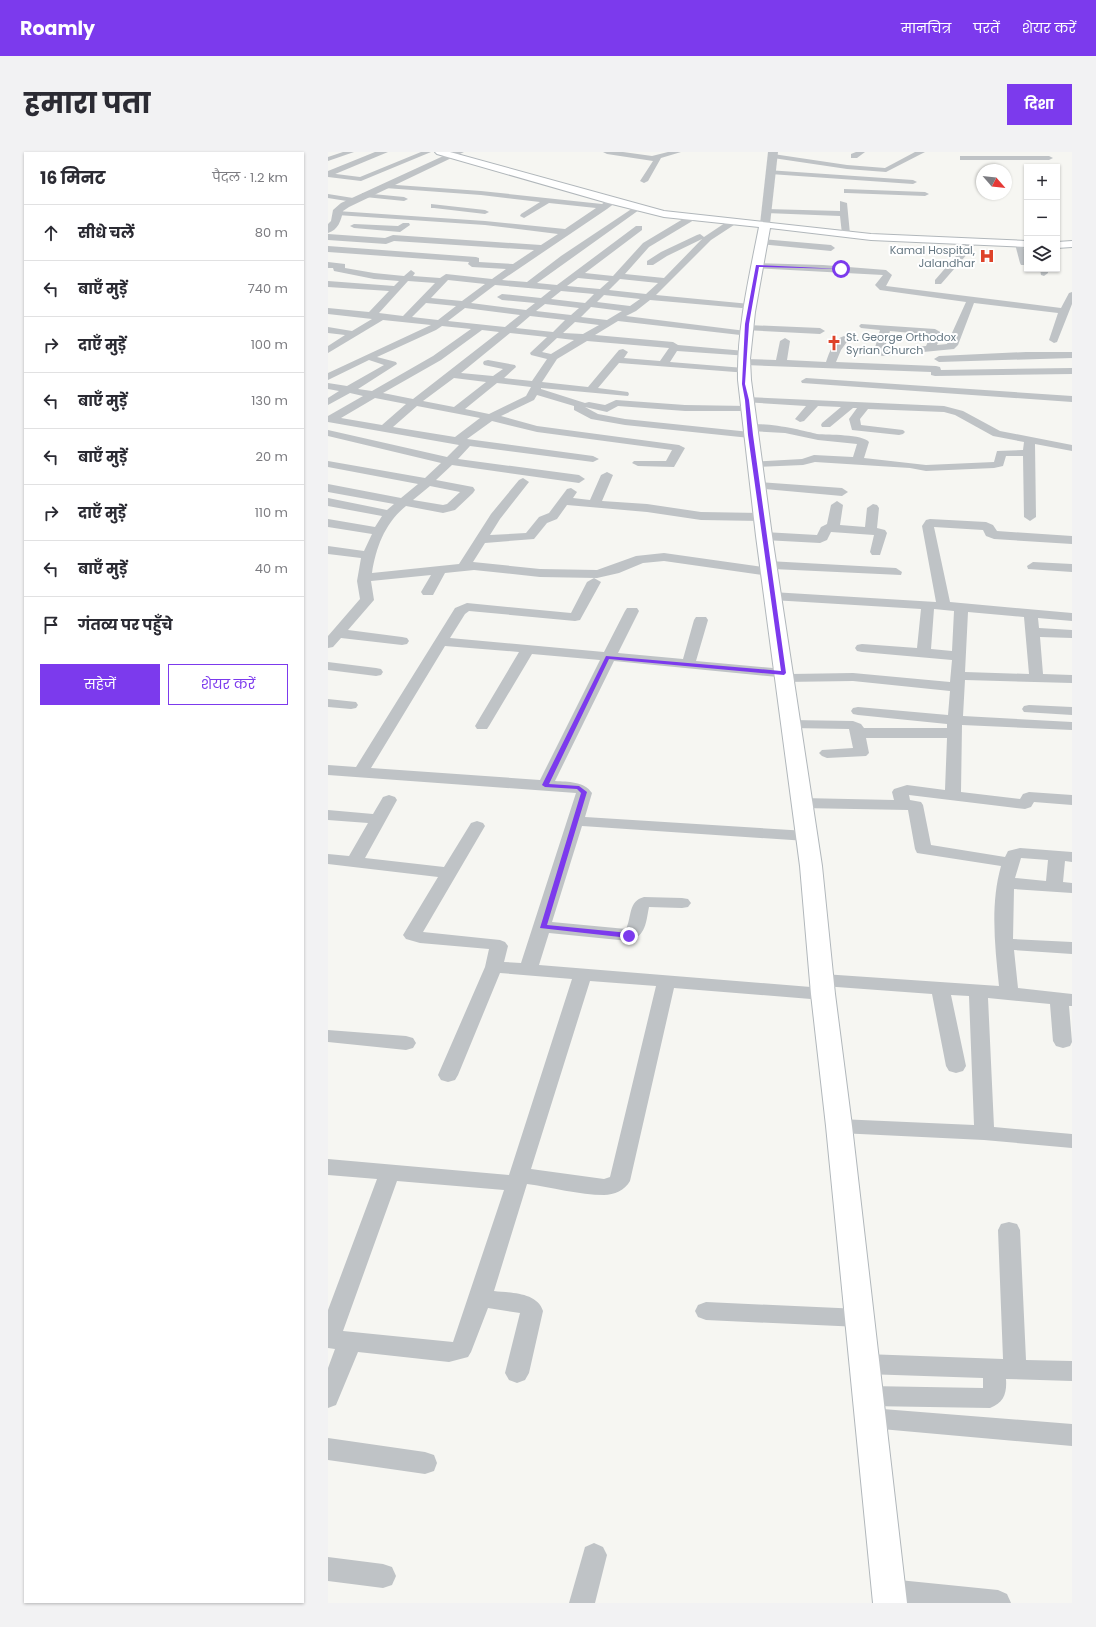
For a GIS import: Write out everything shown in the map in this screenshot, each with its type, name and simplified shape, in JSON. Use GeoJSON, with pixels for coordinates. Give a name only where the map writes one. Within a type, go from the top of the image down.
{"type":"FeatureCollection","features":[{"type":"Feature","properties":{"kind":"main road"},"geometry":{"type":"LineString","coordinates":[[440,152],[456,154],[608,204],[691,218],[734,221],[765,226],[842,234],[1023,244]]}},
{"type":"Feature","properties":{"kind":"main road"},"geometry":{"type":"LineString","coordinates":[[765,226],[757,266],[746,343],[744,384],[768,568],[807,836],[890,1597]]}},
{"type":"Feature","properties":{"kind":"main road"},"geometry":{"type":"LineString","coordinates":[[1060,245],[1072,244]]}},
{"type":"Feature","properties":{"kind":"street"},"geometry":{"type":"LineString","coordinates":[[328,160],[350,152]]}},
{"type":"Feature","properties":{"kind":"street"},"geometry":{"type":"LineString","coordinates":[[328,174],[383,152]]}},
{"type":"Feature","properties":{"kind":"street"},"geometry":{"type":"LineString","coordinates":[[328,174],[360,179],[427,152]]}},
{"type":"Feature","properties":{"kind":"street"},"geometry":{"type":"LineString","coordinates":[[607,152],[656,154],[677,152]]}},
{"type":"Feature","properties":{"kind":"street"},"geometry":{"type":"LineString","coordinates":[[765,226],[773,154],[890,170],[921,152]]}},
{"type":"Feature","properties":{"kind":"street"},"geometry":{"type":"LineString","coordinates":[[333,219],[339,208],[349,202],[456,154]]}},
{"type":"Feature","properties":{"kind":"street"},"geometry":{"type":"LineString","coordinates":[[644,181],[658,160],[656,154]]}},
{"type":"Feature","properties":{"kind":"street"},"geometry":{"type":"LineString","coordinates":[[851,156],[864,155]]}},
{"type":"Feature","properties":{"kind":"street"},"geometry":{"type":"LineString","coordinates":[[963,158],[1030,155],[1049,158]]}},
{"type":"Feature","properties":{"kind":"street"},"geometry":{"type":"LineString","coordinates":[[328,160],[336,162],[328,165]]}},
{"type":"Feature","properties":{"kind":"street"},"geometry":{"type":"LineString","coordinates":[[889,161],[902,162]]}},
{"type":"Feature","properties":{"kind":"street"},"geometry":{"type":"LineString","coordinates":[[770,172],[892,180],[892,186],[915,185]]}},
{"type":"Feature","properties":{"kind":"street"},"geometry":{"type":"LineString","coordinates":[[866,192],[872,179]]}},
{"type":"Feature","properties":{"kind":"street"},"geometry":{"type":"LineString","coordinates":[[328,182],[375,190]]}},
{"type":"Feature","properties":{"kind":"street"},"geometry":{"type":"LineString","coordinates":[[385,186],[608,204]]}},
{"type":"Feature","properties":{"kind":"street"},"geometry":{"type":"LineString","coordinates":[[328,195],[342,188]]}},
{"type":"Feature","properties":{"kind":"street"},"geometry":{"type":"LineString","coordinates":[[827,258],[832,238],[842,234],[844,202],[849,188],[866,192],[925,194]]}},
{"type":"Feature","properties":{"kind":"street"},"geometry":{"type":"LineString","coordinates":[[517,190],[496,203],[592,214]]}},
{"type":"Feature","properties":{"kind":"street"},"geometry":{"type":"LineString","coordinates":[[454,208],[481,193]]}},
{"type":"Feature","properties":{"kind":"street"},"geometry":{"type":"LineString","coordinates":[[328,195],[366,206]]}},
{"type":"Feature","properties":{"kind":"street"},"geometry":{"type":"LineString","coordinates":[[365,195],[414,200]]}},
{"type":"Feature","properties":{"kind":"street"},"geometry":{"type":"LineString","coordinates":[[400,229],[446,195]]}},
{"type":"Feature","properties":{"kind":"street"},"geometry":{"type":"LineString","coordinates":[[538,218],[521,216],[537,208],[548,200]]}},
{"type":"Feature","properties":{"kind":"street"},"geometry":{"type":"LineString","coordinates":[[434,203],[454,208],[493,213]]}},
{"type":"Feature","properties":{"kind":"street"},"geometry":{"type":"LineString","coordinates":[[328,377],[355,362],[423,333],[441,322],[493,282],[608,204]]}},
{"type":"Feature","properties":{"kind":"street"},"geometry":{"type":"LineString","coordinates":[[375,216],[387,207]]}},
{"type":"Feature","properties":{"kind":"street"},"geometry":{"type":"LineString","coordinates":[[398,217],[409,208]]}},
{"type":"Feature","properties":{"kind":"street"},"geometry":{"type":"LineString","coordinates":[[529,285],[636,208]]}},
{"type":"Feature","properties":{"kind":"street"},"geometry":{"type":"LineString","coordinates":[[765,226],[844,214]]}},
{"type":"Feature","properties":{"kind":"street"},"geometry":{"type":"LineString","coordinates":[[333,219],[375,216],[416,218],[485,223],[566,232]]}},
{"type":"Feature","properties":{"kind":"street"},"geometry":{"type":"LineString","coordinates":[[553,357],[535,353],[602,293],[646,245],[691,218]]}},
{"type":"Feature","properties":{"kind":"street"},"geometry":{"type":"LineString","coordinates":[[333,219],[380,228],[414,230]]}},
{"type":"Feature","properties":{"kind":"street"},"geometry":{"type":"LineString","coordinates":[[566,221],[580,223]]}},
{"type":"Feature","properties":{"kind":"street"},"geometry":{"type":"LineString","coordinates":[[656,268],[664,254],[704,237],[734,221]]}},
{"type":"Feature","properties":{"kind":"street"},"geometry":{"type":"LineString","coordinates":[[765,226],[827,258],[886,273],[888,275],[880,285],[883,288],[1064,311]]}},
{"type":"Feature","properties":{"kind":"street"},"geometry":{"type":"LineString","coordinates":[[328,277],[351,252],[380,228]]}},
{"type":"Feature","properties":{"kind":"street"},"geometry":{"type":"LineString","coordinates":[[509,245],[532,228]]}},
{"type":"Feature","properties":{"kind":"street"},"geometry":{"type":"LineString","coordinates":[[384,429],[414,403],[437,387],[509,330],[558,288],[639,228]]}},
{"type":"Feature","properties":{"kind":"street"},"geometry":{"type":"LineString","coordinates":[[423,240],[435,230]]}},
{"type":"Feature","properties":{"kind":"street"},"geometry":{"type":"LineString","coordinates":[[481,232],[521,236]]}},
{"type":"Feature","properties":{"kind":"street"},"geometry":{"type":"LineString","coordinates":[[667,232],[704,237]]}},
{"type":"Feature","properties":{"kind":"street"},"geometry":{"type":"LineString","coordinates":[[328,237],[398,242],[406,245],[431,247],[426,257]]}},
{"type":"Feature","properties":{"kind":"street"},"geometry":{"type":"LineString","coordinates":[[328,644],[366,600],[367,591],[365,578],[368,555],[389,514],[429,481],[449,461],[462,442],[490,417],[525,401],[535,388],[553,357],[614,321],[647,298],[675,272],[704,237]]}},
{"type":"Feature","properties":{"kind":"street"},"geometry":{"type":"LineString","coordinates":[[386,241],[392,238],[544,248]]}},
{"type":"Feature","properties":{"kind":"street"},"geometry":{"type":"LineString","coordinates":[[557,239],[616,244]]}},
{"type":"Feature","properties":{"kind":"street"},"geometry":{"type":"LineString","coordinates":[[384,254],[398,242]]}},
{"type":"Feature","properties":{"kind":"street"},"geometry":{"type":"LineString","coordinates":[[938,282],[972,242]]}},
{"type":"Feature","properties":{"kind":"street"},"geometry":{"type":"LineString","coordinates":[[1023,244],[1024,263]]}},
{"type":"Feature","properties":{"kind":"street"},"geometry":{"type":"LineString","coordinates":[[328,249],[426,257],[516,267]]}},
{"type":"Feature","properties":{"kind":"street"},"geometry":{"type":"LineString","coordinates":[[516,256],[530,257]]}},
{"type":"Feature","properties":{"kind":"street"},"geometry":{"type":"LineString","coordinates":[[757,266],[827,258]]}},
{"type":"Feature","properties":{"kind":"street"},"geometry":{"type":"LineString","coordinates":[[328,260],[374,276],[518,284],[718,304],[746,343]]}},
{"type":"Feature","properties":{"kind":"street"},"geometry":{"type":"LineString","coordinates":[[339,265],[352,262]]}},
{"type":"Feature","properties":{"kind":"street"},"geometry":{"type":"LineString","coordinates":[[474,262],[464,274],[503,276]]}},
{"type":"Feature","properties":{"kind":"street"},"geometry":{"type":"LineString","coordinates":[[328,265],[376,270]]}},
{"type":"Feature","properties":{"kind":"street"},"geometry":{"type":"LineString","coordinates":[[370,316],[405,278],[419,267],[404,266]]}},
{"type":"Feature","properties":{"kind":"street"},"geometry":{"type":"LineString","coordinates":[[627,267],[656,268],[675,272]]}},
{"type":"Feature","properties":{"kind":"street"},"geometry":{"type":"LineString","coordinates":[[405,319],[444,279],[450,270],[440,269]]}},
{"type":"Feature","properties":{"kind":"street"},"geometry":{"type":"LineString","coordinates":[[328,277],[395,289]]}},
{"type":"Feature","properties":{"kind":"street"},"geometry":{"type":"LineString","coordinates":[[573,278],[666,281]]}},
{"type":"Feature","properties":{"kind":"street"},"geometry":{"type":"LineString","coordinates":[[615,280],[656,289]]}},
{"type":"Feature","properties":{"kind":"street"},"geometry":{"type":"LineString","coordinates":[[466,325],[518,284]]}},
{"type":"Feature","properties":{"kind":"street"},"geometry":{"type":"LineString","coordinates":[[328,293],[362,295]]}},
{"type":"Feature","properties":{"kind":"street"},"geometry":{"type":"LineString","coordinates":[[1054,340],[1058,325],[1072,295]]}},
{"type":"Feature","properties":{"kind":"street"},"geometry":{"type":"LineString","coordinates":[[502,297],[633,308]]}},
{"type":"Feature","properties":{"kind":"street"},"geometry":{"type":"LineString","coordinates":[[424,300],[574,319],[654,322],[688,327],[746,343],[781,363],[937,367],[1068,380],[1070,372]]}},
{"type":"Feature","properties":{"kind":"street"},"geometry":{"type":"LineString","coordinates":[[886,328],[879,352],[884,354],[930,350],[953,345],[971,300]]}},
{"type":"Feature","properties":{"kind":"street"},"geometry":{"type":"LineString","coordinates":[[654,322],[683,301]]}},
{"type":"Feature","properties":{"kind":"street"},"geometry":{"type":"LineString","coordinates":[[688,327],[718,304]]}},
{"type":"Feature","properties":{"kind":"street"},"geometry":{"type":"LineString","coordinates":[[328,311],[586,338],[671,344],[674,348]]}},
{"type":"Feature","properties":{"kind":"street"},"geometry":{"type":"LineString","coordinates":[[328,326],[348,314]]}},
{"type":"Feature","properties":{"kind":"street"},"geometry":{"type":"LineString","coordinates":[[330,347],[355,334],[381,317]]}},
{"type":"Feature","properties":{"kind":"street"},"geometry":{"type":"LineString","coordinates":[[773,317],[773,329]]}},
{"type":"Feature","properties":{"kind":"street"},"geometry":{"type":"LineString","coordinates":[[1058,325],[1072,326]]}},
{"type":"Feature","properties":{"kind":"street"},"geometry":{"type":"LineString","coordinates":[[480,326],[437,358],[331,419],[462,442],[593,459]]}},
{"type":"Feature","properties":{"kind":"street"},"geometry":{"type":"LineString","coordinates":[[864,326],[936,332],[930,350]]}},
{"type":"Feature","properties":{"kind":"street"},"geometry":{"type":"LineString","coordinates":[[616,360],[662,364],[746,343],[773,329],[820,331]]}},
{"type":"Feature","properties":{"kind":"street"},"geometry":{"type":"LineString","coordinates":[[328,330],[355,334]]}},
{"type":"Feature","properties":{"kind":"street"},"geometry":{"type":"LineString","coordinates":[[830,364],[836,350],[844,339]]}},
{"type":"Feature","properties":{"kind":"street"},"geometry":{"type":"LineString","coordinates":[[591,390],[632,341]]}},
{"type":"Feature","properties":{"kind":"street"},"geometry":{"type":"LineString","coordinates":[[781,363],[785,341]]}},
{"type":"Feature","properties":{"kind":"street"},"geometry":{"type":"LineString","coordinates":[[662,364],[674,348],[746,343]]}},
{"type":"Feature","properties":{"kind":"street"},"geometry":{"type":"LineString","coordinates":[[923,408],[943,348]]}},
{"type":"Feature","properties":{"kind":"street"},"geometry":{"type":"LineString","coordinates":[[905,367],[912,351]]}},
{"type":"Feature","properties":{"kind":"street"},"geometry":{"type":"LineString","coordinates":[[937,367],[1026,355],[1072,355]]}},
{"type":"Feature","properties":{"kind":"street"},"geometry":{"type":"LineString","coordinates":[[328,357],[355,362]]}},
{"type":"Feature","properties":{"kind":"street"},"geometry":{"type":"LineString","coordinates":[[328,402],[349,391],[392,364],[368,357]]}},
{"type":"Feature","properties":{"kind":"street"},"geometry":{"type":"LineString","coordinates":[[456,411],[511,367],[488,363]]}},
{"type":"Feature","properties":{"kind":"street"},"geometry":{"type":"LineString","coordinates":[[803,363],[806,381],[876,389],[930,389],[1071,399],[1069,386]]}},
{"type":"Feature","properties":{"kind":"street"},"geometry":{"type":"LineString","coordinates":[[870,365],[881,407]]}},
{"type":"Feature","properties":{"kind":"street"},"geometry":{"type":"LineString","coordinates":[[452,375],[495,380],[535,388],[591,390],[624,394]]}},
{"type":"Feature","properties":{"kind":"street"},"geometry":{"type":"LineString","coordinates":[[1008,394],[1010,375]]}},
{"type":"Feature","properties":{"kind":"street"},"geometry":{"type":"LineString","coordinates":[[397,381],[437,387]]}},
{"type":"Feature","properties":{"kind":"street"},"geometry":{"type":"LineString","coordinates":[[328,386],[490,417],[537,429],[650,444],[679,449],[670,465],[635,467],[650,444],[663,427]]}},
{"type":"Feature","properties":{"kind":"street"},"geometry":{"type":"LineString","coordinates":[[535,388],[583,408],[599,417],[663,427],[749,418],[814,404],[923,408],[952,411],[990,431],[1029,441],[1072,448]]}},
{"type":"Feature","properties":{"kind":"street"},"geometry":{"type":"LineString","coordinates":[[559,432],[572,422],[586,404],[608,409],[614,404],[619,403],[677,408],[749,418],[785,430],[818,437],[861,441],[863,442],[858,461]]}},
{"type":"Feature","properties":{"kind":"street"},"geometry":{"type":"LineString","coordinates":[[800,419],[814,404]]}},
{"type":"Feature","properties":{"kind":"street"},"geometry":{"type":"LineString","coordinates":[[826,425],[849,406]]}},
{"type":"Feature","properties":{"kind":"street"},"geometry":{"type":"LineString","coordinates":[[864,407],[854,419],[856,428],[898,432]]}},
{"type":"Feature","properties":{"kind":"street"},"geometry":{"type":"LineString","coordinates":[[518,449],[537,429]]}},
{"type":"Feature","properties":{"kind":"street"},"geometry":{"type":"LineString","coordinates":[[328,433],[449,461],[579,479]]}},
{"type":"Feature","properties":{"kind":"street"},"geometry":{"type":"LineString","coordinates":[[480,540],[528,537],[543,520],[553,516],[607,439]]}},
{"type":"Feature","properties":{"kind":"street"},"geometry":{"type":"LineString","coordinates":[[1029,441],[1030,517]]}},
{"type":"Feature","properties":{"kind":"street"},"geometry":{"type":"LineString","coordinates":[[754,464],[803,462],[814,458],[926,468],[962,467],[997,464],[1000,462],[1001,453],[1029,453]]}},
{"type":"Feature","properties":{"kind":"street"},"geometry":{"type":"LineString","coordinates":[[328,464],[429,481],[469,490],[450,508],[446,509],[328,488]]}},
{"type":"Feature","properties":{"kind":"street"},"geometry":{"type":"LineString","coordinates":[[594,504],[607,475]]}},
{"type":"Feature","properties":{"kind":"street"},"geometry":{"type":"LineString","coordinates":[[464,566],[495,517],[523,482]]}},
{"type":"Feature","properties":{"kind":"street"},"geometry":{"type":"LineString","coordinates":[[757,486],[842,492]]}},
{"type":"Feature","properties":{"kind":"street"},"geometry":{"type":"LineString","coordinates":[[331,505],[353,493]]}},
{"type":"Feature","properties":{"kind":"street"},"geometry":{"type":"LineString","coordinates":[[564,501],[647,508],[701,516],[763,526],[820,539],[823,537],[826,528],[871,530],[881,533],[876,552]]}},
{"type":"Feature","properties":{"kind":"street"},"geometry":{"type":"LineString","coordinates":[[331,505],[389,514]]}},
{"type":"Feature","properties":{"kind":"street"},"geometry":{"type":"LineString","coordinates":[[833,528],[838,505]]}},
{"type":"Feature","properties":{"kind":"street"},"geometry":{"type":"LineString","coordinates":[[871,530],[873,508]]}},
{"type":"Feature","properties":{"kind":"street"},"geometry":{"type":"LineString","coordinates":[[328,523],[379,531]]}},
{"type":"Feature","properties":{"kind":"street"},"geometry":{"type":"LineString","coordinates":[[944,606],[928,526],[930,523],[986,526],[989,528],[990,533],[994,535],[1072,540]]}},
{"type":"Feature","properties":{"kind":"street"},"geometry":{"type":"LineString","coordinates":[[328,550],[368,555]]}},
{"type":"Feature","properties":{"kind":"street"},"geometry":{"type":"LineString","coordinates":[[365,578],[464,566],[484,566],[540,573],[597,574],[614,570],[641,559],[664,556],[768,568],[896,572]]}},
{"type":"Feature","properties":{"kind":"street"},"geometry":{"type":"LineString","coordinates":[[1033,566],[1072,568]]}},
{"type":"Feature","properties":{"kind":"street"},"geometry":{"type":"LineString","coordinates":[[428,592],[440,570]]}},
{"type":"Feature","properties":{"kind":"street"},"geometry":{"type":"LineString","coordinates":[[361,772],[460,611],[467,607],[576,617],[594,582]]}},
{"type":"Feature","properties":{"kind":"street"},"geometry":{"type":"LineString","coordinates":[[772,596],[961,607],[1072,617]]}},
{"type":"Feature","properties":{"kind":"street"},"geometry":{"type":"LineString","coordinates":[[924,653],[928,606]]}},
{"type":"Feature","properties":{"kind":"street"},"geometry":{"type":"LineString","coordinates":[[954,794],[954,726],[960,656],[961,607]]}},
{"type":"Feature","properties":{"kind":"street"},"geometry":{"type":"LineString","coordinates":[[545,785],[632,611]]}},
{"type":"Feature","properties":{"kind":"street"},"geometry":{"type":"LineString","coordinates":[[1031,614],[1036,678]]}},
{"type":"Feature","properties":{"kind":"street"},"geometry":{"type":"LineString","coordinates":[[688,665],[701,620]]}},
{"type":"Feature","properties":{"kind":"street"},"geometry":{"type":"LineString","coordinates":[[1032,632],[1072,634]]}},
{"type":"Feature","properties":{"kind":"street"},"geometry":{"type":"LineString","coordinates":[[338,633],[402,642]]}},
{"type":"Feature","properties":{"kind":"street"},"geometry":{"type":"LineString","coordinates":[[441,641],[784,676],[853,676],[958,681],[1036,678],[1072,679]]}},
{"type":"Feature","properties":{"kind":"street"},"geometry":{"type":"LineString","coordinates":[[862,648],[960,656]]}},
{"type":"Feature","properties":{"kind":"street"},"geometry":{"type":"LineString","coordinates":[[482,726],[527,650]]}},
{"type":"Feature","properties":{"kind":"street"},"geometry":{"type":"LineString","coordinates":[[328,666],[376,672]]}},
{"type":"Feature","properties":{"kind":"street"},"geometry":{"type":"LineString","coordinates":[[328,703],[351,706]]}},
{"type":"Feature","properties":{"kind":"street"},"geometry":{"type":"LineString","coordinates":[[1029,709],[1072,711]]}},
{"type":"Feature","properties":{"kind":"street"},"geometry":{"type":"LineString","coordinates":[[858,712],[954,726]]}},
{"type":"Feature","properties":{"kind":"street"},"geometry":{"type":"LineString","coordinates":[[791,724],[853,725],[856,727],[861,753],[827,753]]}},
{"type":"Feature","properties":{"kind":"street"},"geometry":{"type":"LineString","coordinates":[[858,733],[954,726],[1072,726]]}},
{"type":"Feature","properties":{"kind":"street"},"geometry":{"type":"LineString","coordinates":[[328,770],[573,787],[582,790],[584,792],[576,822],[528,970]]}},
{"type":"Feature","properties":{"kind":"street"},"geometry":{"type":"LineString","coordinates":[[903,804],[900,792],[904,790],[954,794],[992,799],[1020,805],[1025,804],[1029,797],[1072,800]]}},
{"type":"Feature","properties":{"kind":"street"},"geometry":{"type":"LineString","coordinates":[[354,862],[389,800]]}},
{"type":"Feature","properties":{"kind":"street"},"geometry":{"type":"LineString","coordinates":[[802,803],[903,804],[916,806],[922,849],[1012,863]]}},
{"type":"Feature","properties":{"kind":"street"},"geometry":{"type":"LineString","coordinates":[[328,815],[378,819]]}},
{"type":"Feature","properties":{"kind":"street"},"geometry":{"type":"LineString","coordinates":[[576,822],[807,836]]}},
{"type":"Feature","properties":{"kind":"street"},"geometry":{"type":"LineString","coordinates":[[448,1075],[494,967],[499,948],[497,945],[420,938],[412,935],[477,826]]}},
{"type":"Feature","properties":{"kind":"street"},"geometry":{"type":"LineString","coordinates":[[1009,992],[1004,944],[1003,913],[1007,883],[1016,854],[1064,856],[1054,887]]}},
{"type":"Feature","properties":{"kind":"street"},"geometry":{"type":"LineString","coordinates":[[328,859],[448,873]]}},
{"type":"Feature","properties":{"kind":"street"},"geometry":{"type":"LineString","coordinates":[[1007,883],[1072,888]]}},
{"type":"Feature","properties":{"kind":"street"},"geometry":{"type":"LineString","coordinates":[[543,927],[629,936],[635,932],[641,905],[644,902],[682,903]]}},
{"type":"Feature","properties":{"kind":"street"},"geometry":{"type":"LineString","coordinates":[[1004,944],[1072,948]]}},
{"type":"Feature","properties":{"kind":"street"},"geometry":{"type":"LineString","coordinates":[[494,967],[666,982],[823,987],[940,988],[1009,992],[1065,1000],[1063,1041]]}},
{"type":"Feature","properties":{"kind":"street"},"geometry":{"type":"LineString","coordinates":[[336,1339],[455,1351],[463,1345],[480,1298],[583,974]]}},
{"type":"Feature","properties":{"kind":"street"},"geometry":{"type":"LineString","coordinates":[[328,1166],[517,1179],[604,1187],[610,1186],[619,1181],[666,982]]}},
{"type":"Feature","properties":{"kind":"street"},"geometry":{"type":"LineString","coordinates":[[940,988],[956,1066]]}},
{"type":"Feature","properties":{"kind":"street"},"geometry":{"type":"LineString","coordinates":[[978,990],[984,1133]]}},
{"type":"Feature","properties":{"kind":"street"},"geometry":{"type":"LineString","coordinates":[[328,1036],[406,1043]]}},
{"type":"Feature","properties":{"kind":"street"},"geometry":{"type":"LineString","coordinates":[[839,1126],[984,1133],[1072,1141]]}},
{"type":"Feature","properties":{"kind":"street"},"geometry":{"type":"LineString","coordinates":[[328,1398],[336,1339],[390,1171]]}},
{"type":"Feature","properties":{"kind":"street"},"geometry":{"type":"LineString","coordinates":[[869,1407],[990,1398],[995,1391],[1005,1369],[1009,1230]]}},
{"type":"Feature","properties":{"kind":"street"},"geometry":{"type":"LineString","coordinates":[[480,1298],[522,1304],[531,1308],[532,1311],[517,1373]]}},
{"type":"Feature","properties":{"kind":"street"},"geometry":{"type":"LineString","coordinates":[[706,1311],[860,1318]]}},
{"type":"Feature","properties":{"kind":"street"},"geometry":{"type":"LineString","coordinates":[[865,1364],[1072,1371]]}},
{"type":"Feature","properties":{"kind":"street"},"geometry":{"type":"LineString","coordinates":[[869,1407],[1072,1435]]}},
{"type":"Feature","properties":{"kind":"street"},"geometry":{"type":"LineString","coordinates":[[328,1450],[425,1463]]}},
{"type":"Feature","properties":{"kind":"street"},"geometry":{"type":"LineString","coordinates":[[582,1603],[594,1556]]}},
{"type":"Feature","properties":{"kind":"street"},"geometry":{"type":"LineString","coordinates":[[328,1569],[383,1576]]}},
{"type":"Feature","properties":{"kind":"street"},"geometry":{"type":"LineString","coordinates":[[890,1597],[998,1603]]}},
{"type":"Feature","properties":{"kind":"place","name":"Kamal Hospital, Jalandhar"},"geometry":{"type":"Point","coordinates":[987,256]}},
{"type":"Feature","properties":{"kind":"place","name":"St. George Orthodox Syrian Church"},"geometry":{"type":"Point","coordinates":[834,343]}},
{"type":"Feature","properties":{"kind":"route"},"geometry":{"type":"LineString","coordinates":[[629,936],[543,927],[584,792],[579,788],[545,785],[608,657],[784,673],[744,384],[747,324],[757,266],[841,269]]}}]}
